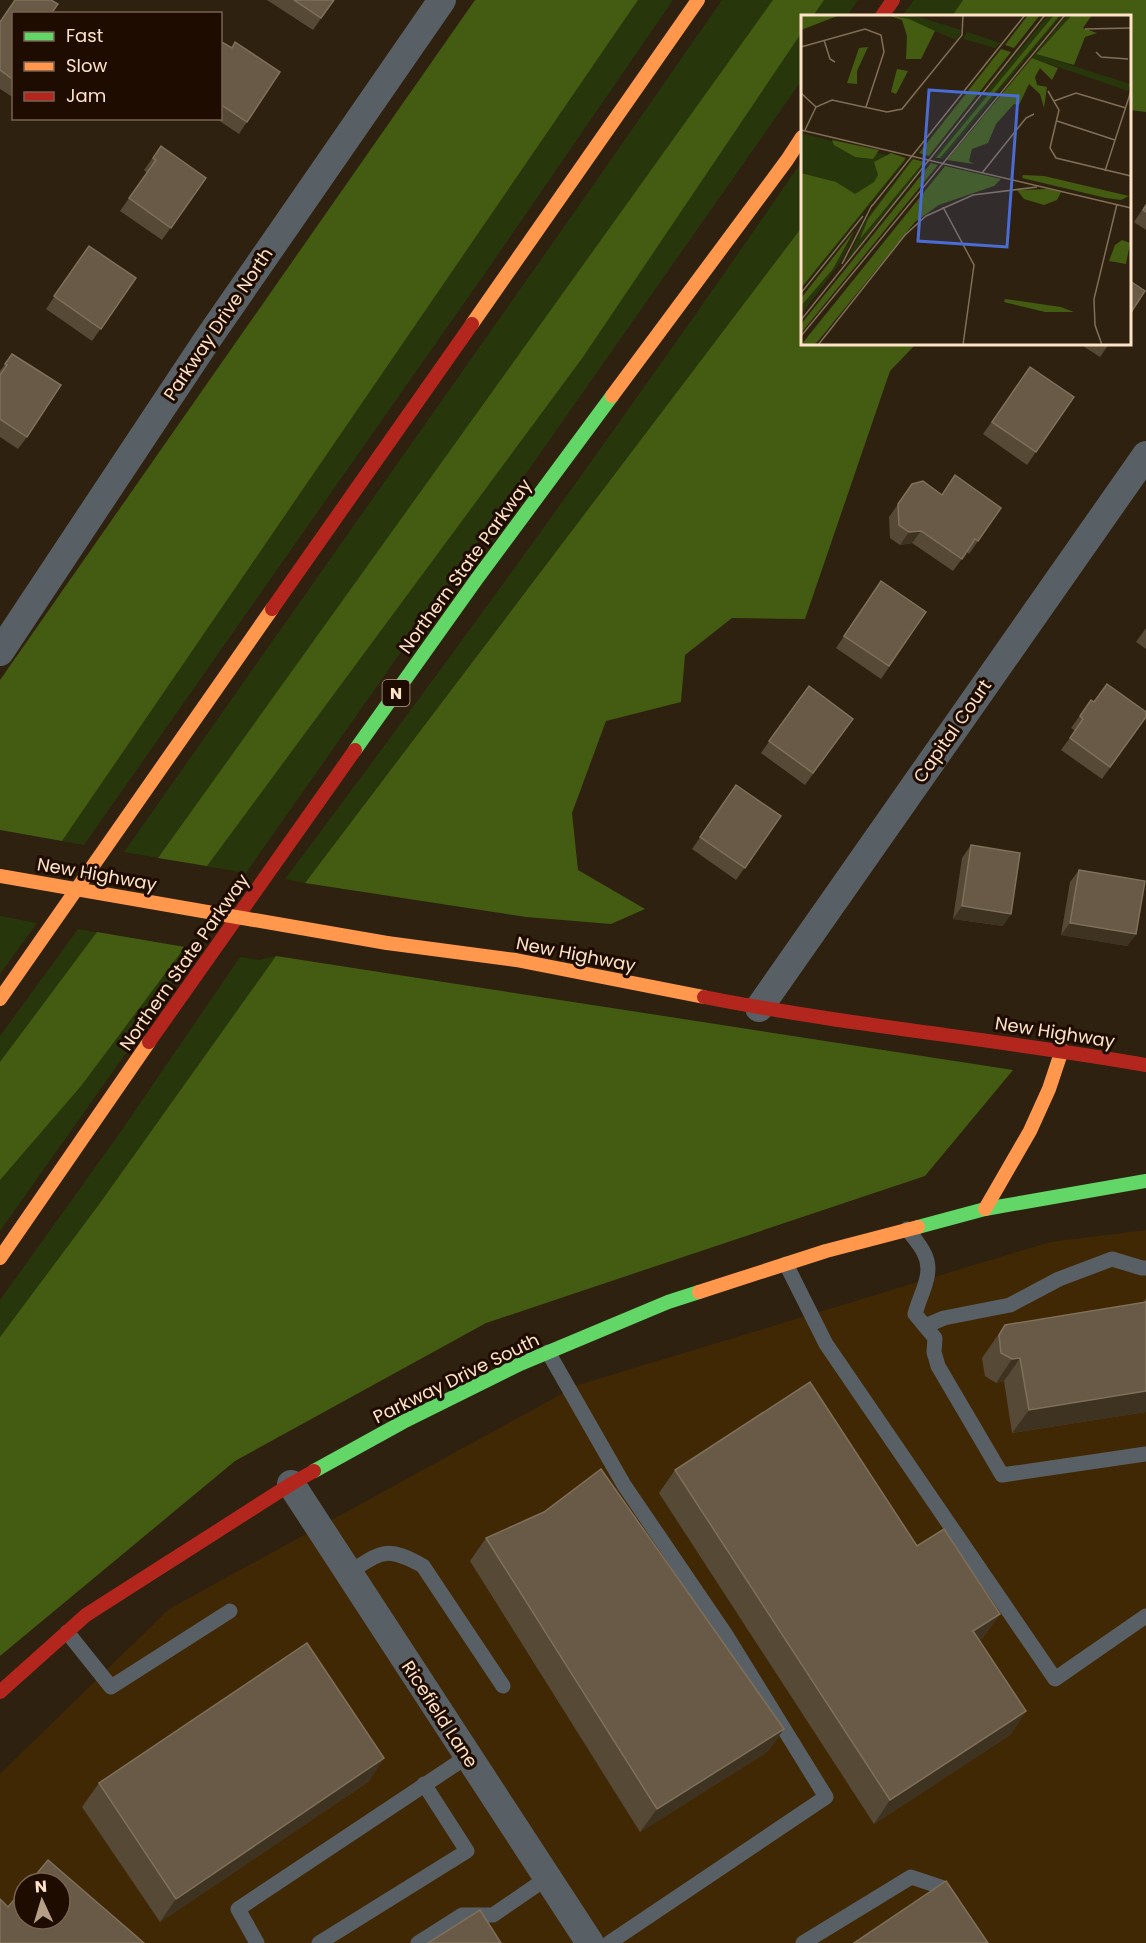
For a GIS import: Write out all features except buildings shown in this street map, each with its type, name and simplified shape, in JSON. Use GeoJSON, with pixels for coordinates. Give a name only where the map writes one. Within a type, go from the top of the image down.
{"type":"FeatureCollection","features":[{"type":"Feature","properties":{"kind":"main road"},"geometry":{"type":"LineString","coordinates":[[0,999],[698,0]]}},
{"type":"Feature","properties":{"kind":"main road"},"geometry":{"type":"LineString","coordinates":[[883,15],[893,0]]}},
{"type":"Feature","properties":{"kind":"main road","name":"Northern State Parkway"},"geometry":{"type":"LineString","coordinates":[[0,1258],[173,1008],[476,580],[787,160],[801,138]]}},
{"type":"Feature","properties":{"kind":"main road","name":"New Highway"},"geometry":{"type":"LineString","coordinates":[[0,876],[387,943],[516,960],[759,1008],[1062,1050],[1146,1065]]}},
{"type":"Feature","properties":{"kind":"main road"},"geometry":{"type":"LineString","coordinates":[[985,1209],[1030,1131],[1049,1089],[1062,1050]]}},
{"type":"Feature","properties":{"kind":"main road","name":"Parkway Drive South"},"geometry":{"type":"LineString","coordinates":[[0,1692],[86,1615],[291,1484],[403,1422],[520,1364],[668,1302],[786,1264],[985,1209],[1146,1181]]}},
{"type":"Feature","properties":{"kind":"street","name":"Parkway Drive North"},"geometry":{"type":"LineString","coordinates":[[0,652],[207,340],[442,0]]}},
{"type":"Feature","properties":{"kind":"street","name":"Capital Court"},"geometry":{"type":"LineString","coordinates":[[759,1008],[1146,455]]}},
{"type":"Feature","properties":{"kind":"street","name":"Ricefield Lane"},"geometry":{"type":"LineString","coordinates":[[291,1484],[590,1943]]}},
{"type":"Feature","properties":{"kind":"lane"},"geometry":{"type":"LineString","coordinates":[[906,1229],[924,1252],[928,1266],[927,1279],[915,1314],[935,1338],[934,1352],[938,1366],[1002,1475],[1146,1454]]}},
{"type":"Feature","properties":{"kind":"lane"},"geometry":{"type":"LineString","coordinates":[[926,1326],[944,1318],[1010,1305],[1059,1279],[1112,1259],[1146,1268]]}},
{"type":"Feature","properties":{"kind":"lane"},"geometry":{"type":"LineString","coordinates":[[786,1264],[826,1344],[1055,1679],[1146,1616]]}},
{"type":"Feature","properties":{"kind":"lane"},"geometry":{"type":"LineString","coordinates":[[548,1352],[624,1485],[726,1635],[826,1797],[609,1943]]}},
{"type":"Feature","properties":{"kind":"lane"},"geometry":{"type":"LineString","coordinates":[[348,1573],[380,1553],[402,1554],[423,1566],[503,1686]]}},
{"type":"Feature","properties":{"kind":"lane"},"geometry":{"type":"LineString","coordinates":[[67,1632],[111,1687],[230,1611]]}},
{"type":"Feature","properties":{"kind":"lane"},"geometry":{"type":"LineString","coordinates":[[257,1943],[238,1909],[468,1756]]}},
{"type":"Feature","properties":{"kind":"lane"},"geometry":{"type":"LineString","coordinates":[[319,1943],[467,1851],[424,1784]]}},
{"type":"Feature","properties":{"kind":"lane"},"geometry":{"type":"LineString","coordinates":[[803,1943],[911,1877],[941,1887],[962,1915]]}},
{"type":"Feature","properties":{"kind":"lane"},"geometry":{"type":"LineString","coordinates":[[418,1943],[462,1915],[493,1915],[547,1878]]}},
{"type":"Feature","properties":{"kind":"shaded area"},"geometry":{"type":"Polygon","coordinates":[[[1146,1230],[1146,1943],[0,1943],[0,1774],[169,1609],[578,1385],[1050,1242],[1146,1230]]]}},
{"type":"Feature","properties":{"kind":"green space"},"geometry":{"type":"Polygon","coordinates":[[[475,0],[638,0],[62,841],[0,830],[0,680],[475,0]]]}},
{"type":"Feature","properties":{"kind":"green space"},"geometry":{"type":"Polygon","coordinates":[[[638,0],[673,0],[495,259],[84,845],[62,841],[638,0]]]}},
{"type":"Feature","properties":{"kind":"green space"},"geometry":{"type":"Polygon","coordinates":[[[722,0],[858,0],[848,15],[801,15],[801,81],[246,873],[124,852],[722,0]]]}},
{"type":"Feature","properties":{"kind":"green space"},"geometry":{"type":"Polygon","coordinates":[[[773,0],[824,0],[814,15],[801,15],[801,33],[583,357],[207,866],[158,858],[773,0]]]}},
{"type":"Feature","properties":{"kind":"green space"},"geometry":{"type":"Polygon","coordinates":[[[914,0],[963,0],[953,15],[903,15],[914,0]]]}},
{"type":"Feature","properties":{"kind":"green space"},"geometry":{"type":"Polygon","coordinates":[[[963,0],[1146,0],[1146,112],[1131,110],[1131,15],[953,15],[963,0]]]}},
{"type":"Feature","properties":{"kind":"green space"},"geometry":{"type":"Polygon","coordinates":[[[801,162],[801,228],[305,883],[285,879],[547,523],[801,162]]]}},
{"type":"Feature","properties":{"kind":"green space"},"geometry":{"type":"Polygon","coordinates":[[[801,228],[801,345],[915,345],[890,371],[805,619],[732,618],[685,655],[681,702],[606,721],[572,813],[578,870],[645,909],[611,924],[526,917],[305,883],[801,228]]]}},
{"type":"Feature","properties":{"kind":"green space"},"geometry":{"type":"Polygon","coordinates":[[[0,916],[37,923],[0,974],[0,916]]]}},
{"type":"Feature","properties":{"kind":"green space"},"geometry":{"type":"Polygon","coordinates":[[[78,929],[199,950],[0,1231],[0,1036],[78,929]]]}},
{"type":"Feature","properties":{"kind":"green space"},"geometry":{"type":"Polygon","coordinates":[[[97,932],[185,947],[81,1086],[0,1180],[0,1062],[97,932]]]}},
{"type":"Feature","properties":{"kind":"green space"},"geometry":{"type":"Polygon","coordinates":[[[276,956],[100,1203],[0,1337],[0,1300],[119,1134],[240,957],[259,960],[276,956]]]}},
{"type":"Feature","properties":{"kind":"green space"},"geometry":{"type":"Polygon","coordinates":[[[276,956],[1013,1070],[925,1176],[486,1323],[235,1461],[0,1656],[0,1337],[100,1203],[276,956]]]}},
{"type":"Feature","properties":{"kind":"traffic: fast"},"geometry":{"type":"LineString","coordinates":[[355,750],[476,580],[612,396]]}},
{"type":"Feature","properties":{"kind":"traffic: fast"},"geometry":{"type":"LineString","coordinates":[[918,1227],[985,1209],[1146,1181]]}},
{"type":"Feature","properties":{"kind":"traffic: fast"},"geometry":{"type":"LineString","coordinates":[[314,1471],[403,1422],[520,1364],[668,1302],[699,1292]]}},
{"type":"Feature","properties":{"kind":"traffic: slow"},"geometry":{"type":"LineString","coordinates":[[472,324],[698,0]]}},
{"type":"Feature","properties":{"kind":"traffic: slow"},"geometry":{"type":"LineString","coordinates":[[612,396],[801,139]]}},
{"type":"Feature","properties":{"kind":"traffic: slow"},"geometry":{"type":"LineString","coordinates":[[0,999],[272,609]]}},
{"type":"Feature","properties":{"kind":"traffic: slow"},"geometry":{"type":"LineString","coordinates":[[0,876],[387,943]]}},
{"type":"Feature","properties":{"kind":"traffic: slow"},"geometry":{"type":"LineString","coordinates":[[387,943],[516,960],[704,997]]}},
{"type":"Feature","properties":{"kind":"traffic: slow"},"geometry":{"type":"LineString","coordinates":[[0,1258],[149,1042]]}},
{"type":"Feature","properties":{"kind":"traffic: slow"},"geometry":{"type":"LineString","coordinates":[[985,1209],[1030,1131],[1049,1089],[1062,1050]]}},
{"type":"Feature","properties":{"kind":"traffic: slow"},"geometry":{"type":"LineString","coordinates":[[699,1292],[826,1251],[918,1227]]}},
{"type":"Feature","properties":{"kind":"traffic: jam"},"geometry":{"type":"LineString","coordinates":[[883,15],[893,0]]}},
{"type":"Feature","properties":{"kind":"traffic: jam"},"geometry":{"type":"LineString","coordinates":[[272,609],[472,324]]}},
{"type":"Feature","properties":{"kind":"traffic: jam"},"geometry":{"type":"LineString","coordinates":[[149,1042],[355,750]]}},
{"type":"Feature","properties":{"kind":"traffic: jam"},"geometry":{"type":"LineString","coordinates":[[704,997],[814,1016],[1146,1065]]}},
{"type":"Feature","properties":{"kind":"traffic: jam"},"geometry":{"type":"LineString","coordinates":[[0,1692],[86,1615],[314,1471]]}}]}
